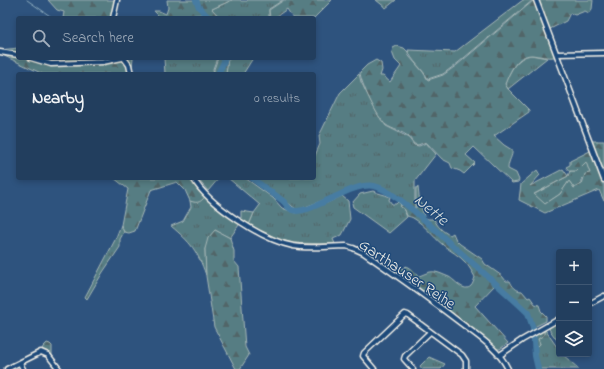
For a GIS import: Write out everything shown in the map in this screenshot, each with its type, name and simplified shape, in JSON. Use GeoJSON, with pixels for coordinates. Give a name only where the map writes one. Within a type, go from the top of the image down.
{"type":"FeatureCollection","features":[{"type":"Feature","properties":{"kind":"street"},"geometry":{"type":"LineString","coordinates":[[113,16],[117,0]]}},
{"type":"Feature","properties":{"kind":"street"},"geometry":{"type":"LineString","coordinates":[[536,0],[604,180]]}},
{"type":"Feature","properties":{"kind":"street"},"geometry":{"type":"LineString","coordinates":[[0,52],[16,55]]}},
{"type":"Feature","properties":{"kind":"street"},"geometry":{"type":"LineString","coordinates":[[557,54],[604,53]]}},
{"type":"Feature","properties":{"kind":"street"},"geometry":{"type":"LineString","coordinates":[[38,60],[51,64],[103,62],[113,60]]}},
{"type":"Feature","properties":{"kind":"street"},"geometry":{"type":"LineString","coordinates":[[125,60],[129,65],[131,72]]}},
{"type":"Feature","properties":{"kind":"street","name":"Garthauser Reihe"},"geometry":{"type":"LineString","coordinates":[[194,180],[198,186],[213,200],[235,218],[245,225],[275,240],[298,246],[346,246],[356,249],[426,297],[500,355]]}},
{"type":"Feature","properties":{"kind":"street"},"geometry":{"type":"LineString","coordinates":[[592,302],[604,296]]}},
{"type":"Feature","properties":{"kind":"street"},"geometry":{"type":"LineString","coordinates":[[374,369],[362,356],[405,314],[465,358],[466,369]]}},
{"type":"Feature","properties":{"kind":"street"},"geometry":{"type":"LineString","coordinates":[[508,369],[500,355],[538,330],[556,321]]}},
{"type":"Feature","properties":{"kind":"street"},"geometry":{"type":"LineString","coordinates":[[413,369],[404,359],[405,356],[430,332]]}},
{"type":"Feature","properties":{"kind":"street"},"geometry":{"type":"LineString","coordinates":[[7,369],[41,352],[48,355],[59,369]]}},
{"type":"Feature","properties":{"kind":"street"},"geometry":{"type":"LineString","coordinates":[[20,363],[23,369]]}},
{"type":"Feature","properties":{"kind":"green space"},"geometry":{"type":"Polygon","coordinates":[[[48,0],[117,0],[113,16],[63,16],[64,12],[57,10],[48,0]]]}},
{"type":"Feature","properties":{"kind":"green space"},"geometry":{"type":"Polygon","coordinates":[[[167,0],[232,0],[212,9],[218,16],[158,16],[154,11],[159,11],[166,14],[168,8],[167,0]]]}},
{"type":"Feature","properties":{"kind":"green space"},"geometry":{"type":"Polygon","coordinates":[[[232,0],[283,0],[269,9],[269,16],[218,16],[212,9],[232,0]]]}},
{"type":"Feature","properties":{"kind":"green space"},"geometry":{"type":"Polygon","coordinates":[[[284,0],[332,0],[316,16],[292,16],[287,9],[277,16],[270,16],[269,10],[284,0]]]}},
{"type":"Feature","properties":{"kind":"green space"},"geometry":{"type":"Polygon","coordinates":[[[376,0],[396,0],[386,8],[376,0]]]}},
{"type":"Feature","properties":{"kind":"green space"},"geometry":{"type":"Polygon","coordinates":[[[523,0],[533,0],[443,74],[428,79],[414,61],[408,50],[455,52],[523,0]]]}},
{"type":"Feature","properties":{"kind":"green space"},"geometry":{"type":"Polygon","coordinates":[[[534,0],[593,0],[592,9],[589,13],[585,11],[575,15],[570,13],[566,21],[546,31],[555,57],[532,55],[522,58],[512,69],[507,79],[505,84],[508,89],[529,110],[529,112],[494,136],[512,150],[508,169],[516,173],[519,180],[518,182],[512,183],[474,147],[466,155],[475,163],[464,174],[452,168],[450,163],[442,159],[426,142],[418,145],[414,144],[406,135],[386,125],[370,100],[363,84],[360,72],[367,65],[376,60],[381,63],[382,70],[380,76],[383,76],[390,82],[401,66],[395,60],[392,52],[393,48],[397,46],[404,48],[408,52],[409,56],[428,80],[443,75],[534,0]]]}},
{"type":"Feature","properties":{"kind":"green space"},"geometry":{"type":"Polygon","coordinates":[[[16,48],[16,60],[133,60],[131,72],[39,72],[0,54],[0,50],[16,48]]]}},
{"type":"Feature","properties":{"kind":"green space"},"geometry":{"type":"Polygon","coordinates":[[[531,55],[547,58],[508,89],[505,84],[515,65],[526,56],[531,55]]]}},
{"type":"Feature","properties":{"kind":"green space"},"geometry":{"type":"Polygon","coordinates":[[[164,60],[216,60],[213,69],[214,72],[165,72],[164,60]]]}},
{"type":"Feature","properties":{"kind":"green space"},"geometry":{"type":"Polygon","coordinates":[[[217,60],[228,60],[226,72],[214,72],[217,60]]]}},
{"type":"Feature","properties":{"kind":"green space"},"geometry":{"type":"Polygon","coordinates":[[[228,60],[252,60],[244,72],[226,72],[228,60]]]}},
{"type":"Feature","properties":{"kind":"green space"},"geometry":{"type":"Polygon","coordinates":[[[359,74],[361,82],[378,115],[386,126],[408,137],[414,145],[419,146],[426,143],[436,154],[415,181],[415,207],[413,208],[384,188],[362,185],[300,209],[296,209],[257,180],[316,180],[316,153],[320,144],[319,136],[340,93],[359,74]]]}},
{"type":"Feature","properties":{"kind":"green space"},"geometry":{"type":"Polygon","coordinates":[[[592,141],[604,141],[604,175],[592,141]]]}},
{"type":"Feature","properties":{"kind":"green space"},"geometry":{"type":"Polygon","coordinates":[[[590,151],[604,186],[604,201],[599,190],[545,213],[519,200],[521,184],[537,170],[540,175],[530,186],[563,169],[568,176],[534,194],[545,204],[560,194],[569,181],[574,188],[582,184],[585,174],[590,173],[586,162],[577,171],[570,172],[566,167],[570,165],[570,161],[590,151]]]}},
{"type":"Feature","properties":{"kind":"green space"},"geometry":{"type":"Polygon","coordinates":[[[586,161],[590,173],[582,179],[582,184],[574,188],[569,181],[560,194],[545,204],[533,195],[568,176],[570,171],[577,171],[586,161]]]}},
{"type":"Feature","properties":{"kind":"green space"},"geometry":{"type":"Polygon","coordinates":[[[117,180],[195,180],[207,194],[200,202],[190,201],[185,190],[177,182],[151,190],[135,231],[129,233],[124,232],[121,225],[128,189],[117,180]]]}},
{"type":"Feature","properties":{"kind":"green space"},"geometry":{"type":"Polygon","coordinates":[[[199,180],[217,180],[208,191],[199,180]]]}},
{"type":"Feature","properties":{"kind":"green space"},"geometry":{"type":"Polygon","coordinates":[[[230,180],[248,180],[273,198],[282,208],[295,213],[327,203],[342,196],[348,201],[350,219],[342,235],[333,239],[335,244],[293,243],[281,240],[249,225],[254,213],[260,205],[230,180]]]}},
{"type":"Feature","properties":{"kind":"green space"},"geometry":{"type":"Polygon","coordinates":[[[418,187],[424,217],[434,219],[447,234],[450,235],[453,233],[456,240],[460,244],[482,259],[485,264],[502,276],[506,281],[510,281],[516,289],[522,291],[528,298],[530,297],[535,304],[539,305],[541,311],[546,316],[546,321],[532,328],[527,313],[495,285],[475,306],[508,343],[500,349],[496,349],[442,305],[384,265],[389,257],[403,269],[406,266],[419,276],[429,272],[436,272],[449,277],[465,288],[468,288],[473,283],[475,277],[465,262],[443,245],[421,224],[413,218],[407,216],[405,210],[400,206],[402,205],[416,208],[416,188],[418,187]]]}},
{"type":"Feature","properties":{"kind":"green space"},"geometry":{"type":"Polygon","coordinates":[[[373,191],[390,197],[389,200],[392,204],[396,204],[398,202],[407,217],[389,233],[353,207],[352,203],[360,194],[373,191]]]}},
{"type":"Feature","properties":{"kind":"green space"},"geometry":{"type":"Polygon","coordinates":[[[207,194],[241,222],[230,238],[215,230],[205,249],[206,275],[200,259],[193,248],[184,237],[171,226],[183,221],[191,207],[190,201],[200,201],[207,194]]]}},
{"type":"Feature","properties":{"kind":"green space"},"geometry":{"type":"Polygon","coordinates":[[[241,211],[254,213],[248,227],[241,222],[241,211]]]}},
{"type":"Feature","properties":{"kind":"green space"},"geometry":{"type":"Polygon","coordinates":[[[121,225],[124,232],[120,239],[120,247],[87,299],[85,297],[115,240],[121,225]]]}},
{"type":"Feature","properties":{"kind":"green space"},"geometry":{"type":"Polygon","coordinates":[[[215,230],[230,238],[234,251],[234,261],[239,267],[245,347],[249,355],[240,369],[236,369],[214,327],[206,276],[205,249],[208,238],[215,230]]]}},
{"type":"Feature","properties":{"kind":"green space"},"geometry":{"type":"Polygon","coordinates":[[[556,323],[556,339],[549,329],[549,327],[556,323]]]}},
{"type":"Feature","properties":{"kind":"green space"},"geometry":{"type":"Polygon","coordinates":[[[544,330],[556,346],[556,357],[565,357],[579,369],[539,369],[536,348],[540,344],[538,339],[544,335],[544,330]]]}},
{"type":"Feature","properties":{"kind":"green space"},"geometry":{"type":"Polygon","coordinates":[[[544,330],[544,335],[538,339],[540,344],[536,348],[539,369],[536,369],[532,336],[544,330]]]}},
{"type":"Feature","properties":{"kind":"green space"},"geometry":{"type":"Polygon","coordinates":[[[47,343],[52,346],[52,359],[41,352],[47,343]]]}},
{"type":"Feature","properties":{"kind":"green space"},"geometry":{"type":"Polygon","coordinates":[[[429,357],[445,364],[441,369],[422,369],[420,366],[429,357]]]}},
{"type":"Feature","properties":{"kind":"waterway"},"geometry":{"type":"LineString","coordinates":[[27,0],[50,16]]}},
{"type":"Feature","properties":{"kind":"waterway","name":"Nette"},"geometry":{"type":"LineString","coordinates":[[196,0],[199,7],[207,16]]}},
{"type":"Feature","properties":{"kind":"waterway"},"geometry":{"type":"LineString","coordinates":[[180,16],[198,15],[204,13]]}},
{"type":"Feature","properties":{"kind":"waterway","name":"Nette"},"geometry":{"type":"LineString","coordinates":[[219,72],[224,60]]}},
{"type":"Feature","properties":{"kind":"waterway","name":"Nette"},"geometry":{"type":"LineString","coordinates":[[255,180],[283,201],[289,208],[299,211],[319,204],[342,193],[365,186],[374,186],[393,195],[426,221],[528,313],[533,328],[535,356],[538,369]]}}]}
